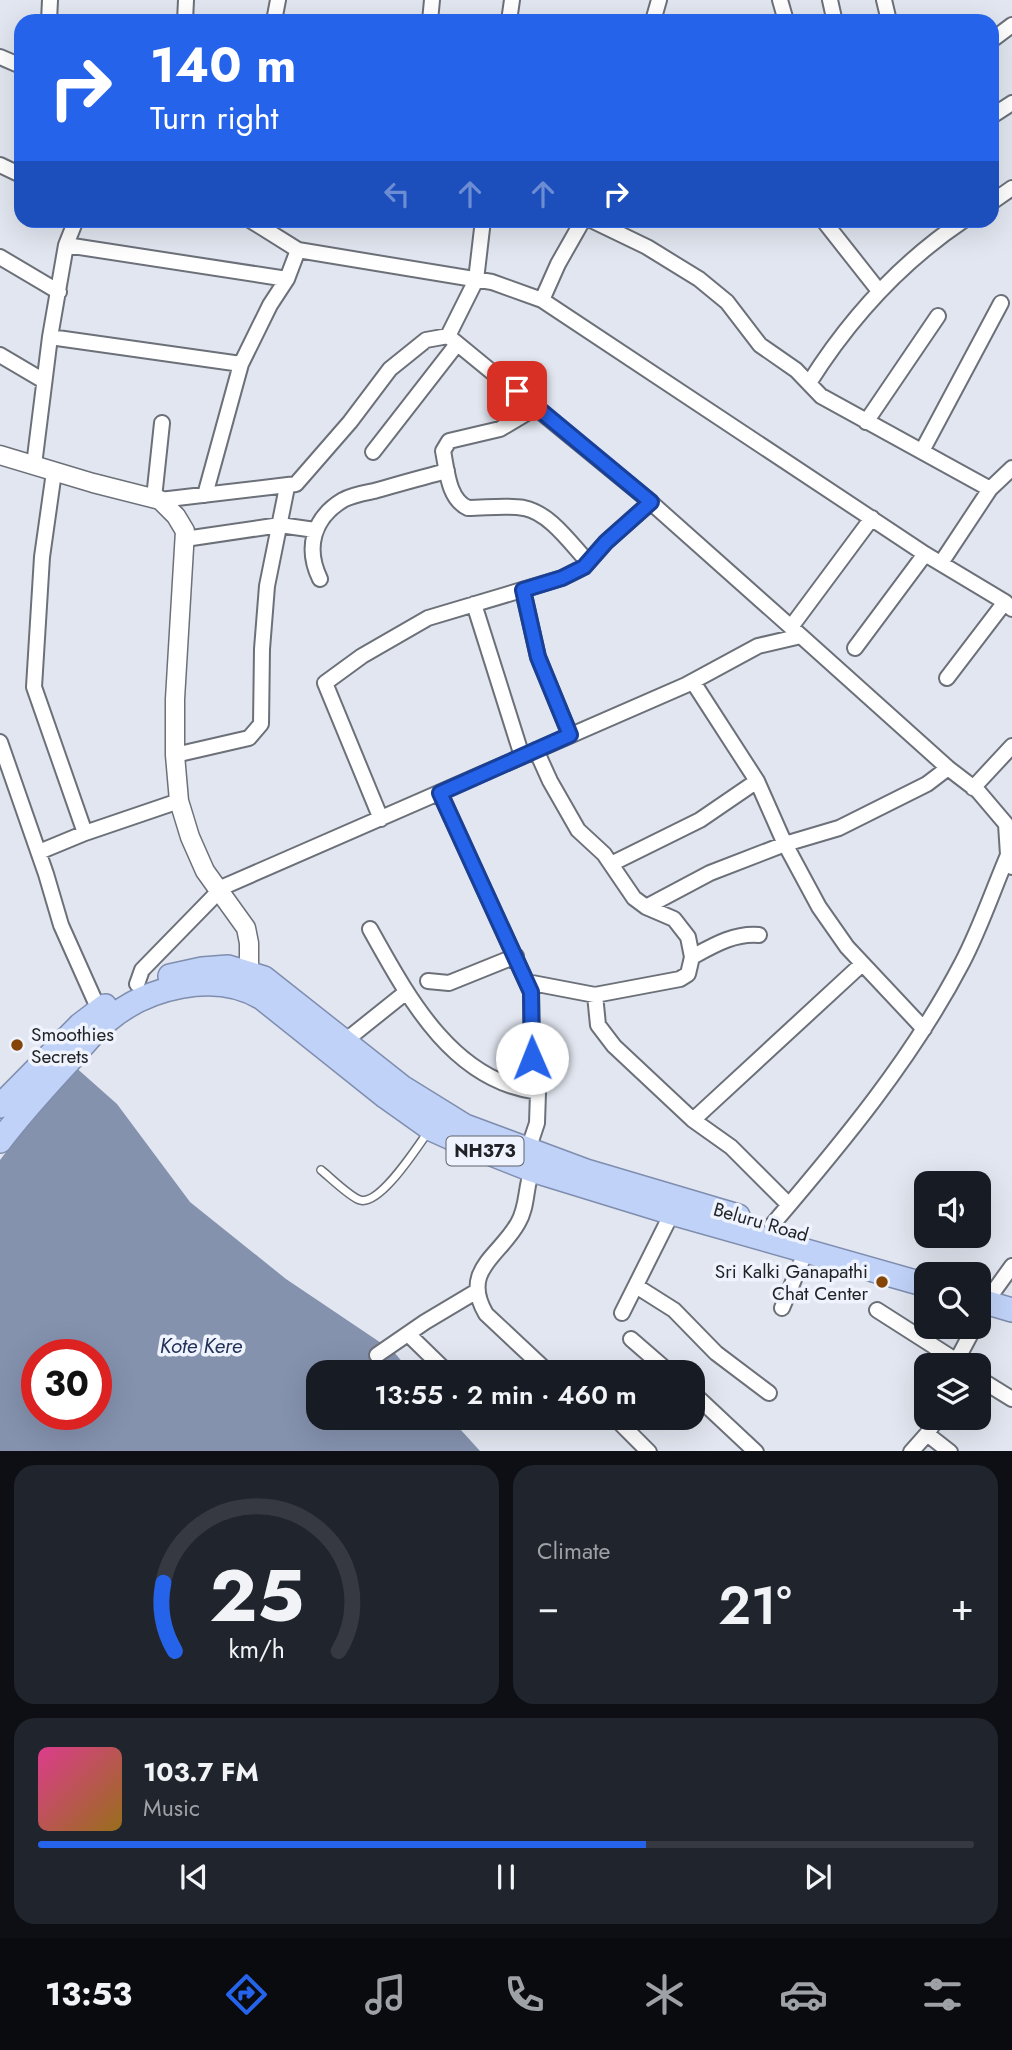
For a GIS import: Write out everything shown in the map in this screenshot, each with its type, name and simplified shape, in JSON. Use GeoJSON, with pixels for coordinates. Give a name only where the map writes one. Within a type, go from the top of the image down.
{"type":"FeatureCollection","features":[{"type":"Feature","properties":{"kind":"highway","name":"NH373"},"geometry":{"type":"LineString","coordinates":[[0,1107],[80,1026],[137,984],[202,969],[228,967],[249,971],[264,978],[401,1087],[440,1113],[530,1160]]}},
{"type":"Feature","properties":{"kind":"highway","name":"NH373"},"geometry":{"type":"LineString","coordinates":[[0,1141],[106,1021],[129,1005],[161,992],[217,984],[248,990],[261,998],[386,1097],[431,1129],[530,1160],[672,1213],[914,1282]]}},
{"type":"Feature","properties":{"kind":"highway","name":"Beluru Road"},"geometry":{"type":"LineString","coordinates":[[530,1160],[586,1171],[914,1268]]}},
{"type":"Feature","properties":{"kind":"highway"},"geometry":{"type":"LineString","coordinates":[[991,1301],[1012,1310]]}},
{"type":"Feature","properties":{"kind":"street"},"geometry":{"type":"LineString","coordinates":[[34,465],[50,337],[66,245],[73,228]]}},
{"type":"Feature","properties":{"kind":"street"},"geometry":{"type":"LineString","coordinates":[[264,228],[298,250],[492,282],[542,300],[925,554],[1008,605],[947,678]]}},
{"type":"Feature","properties":{"kind":"street"},"geometry":{"type":"LineString","coordinates":[[277,236],[278,228]]}},
{"type":"Feature","properties":{"kind":"street"},"geometry":{"type":"LineString","coordinates":[[373,452],[452,340],[476,280],[482,228]]}},
{"type":"Feature","properties":{"kind":"street"},"geometry":{"type":"LineString","coordinates":[[542,300],[578,228]]}},
{"type":"Feature","properties":{"kind":"street"},"geometry":{"type":"LineString","coordinates":[[608,228],[648,247],[699,279],[727,302],[760,345],[796,370],[821,396],[990,489]]}},
{"type":"Feature","properties":{"kind":"street"},"geometry":{"type":"LineString","coordinates":[[829,228],[879,291]]}},
{"type":"Feature","properties":{"kind":"street"},"geometry":{"type":"LineString","coordinates":[[809,383],[834,344],[879,291],[935,240],[952,228]]}},
{"type":"Feature","properties":{"kind":"street"},"geometry":{"type":"LineString","coordinates":[[66,245],[286,279]]}},
{"type":"Feature","properties":{"kind":"street"},"geometry":{"type":"LineString","coordinates":[[205,495],[241,364],[286,279],[298,250]]}},
{"type":"Feature","properties":{"kind":"street"},"geometry":{"type":"LineString","coordinates":[[0,257],[59,292]]}},
{"type":"Feature","properties":{"kind":"street"},"geometry":{"type":"LineString","coordinates":[[922,451],[1001,303]]}},
{"type":"Feature","properties":{"kind":"street"},"geometry":{"type":"LineString","coordinates":[[866,422],[938,316]]}},
{"type":"Feature","properties":{"kind":"street"},"geometry":{"type":"LineString","coordinates":[[50,337],[241,364]]}},
{"type":"Feature","properties":{"kind":"street"},"geometry":{"type":"LineString","coordinates":[[0,455],[158,499],[296,484],[350,422],[390,369],[426,340],[452,340],[651,502],[1009,821],[1010,861],[963,961],[924,1029],[838,1148],[772,1226]]}},
{"type":"Feature","properties":{"kind":"street"},"geometry":{"type":"LineString","coordinates":[[0,355],[44,381]]}},
{"type":"Feature","properties":{"kind":"street"},"geometry":{"type":"LineString","coordinates":[[537,407],[500,429],[449,441],[443,451],[454,497],[468,508],[523,508],[536,512],[549,521],[588,562]]}},
{"type":"Feature","properties":{"kind":"street"},"geometry":{"type":"LineString","coordinates":[[162,423],[158,499],[182,524],[185,531],[175,699],[175,755],[180,801],[190,837],[205,871],[246,929],[249,971]]}},
{"type":"Feature","properties":{"kind":"street"},"geometry":{"type":"LineString","coordinates":[[941,563],[990,489],[1012,468]]}},
{"type":"Feature","properties":{"kind":"street"},"geometry":{"type":"LineString","coordinates":[[54,471],[42,557],[34,687],[85,833]]}},
{"type":"Feature","properties":{"kind":"street"},"geometry":{"type":"LineString","coordinates":[[320,579],[313,565],[312,538],[318,523],[331,509],[345,499],[447,471]]}},
{"type":"Feature","properties":{"kind":"street"},"geometry":{"type":"LineString","coordinates":[[175,755],[250,738],[261,723],[262,649],[267,586],[287,486]]}},
{"type":"Feature","properties":{"kind":"street"},"geometry":{"type":"LineString","coordinates":[[380,819],[325,683],[362,656],[428,618],[562,578],[588,562],[651,502]]}},
{"type":"Feature","properties":{"kind":"street"},"geometry":{"type":"LineString","coordinates":[[137,984],[142,970],[223,887],[693,682],[758,646],[796,632],[872,518]]}},
{"type":"Feature","properties":{"kind":"street"},"geometry":{"type":"LineString","coordinates":[[185,539],[280,525],[315,530]]}},
{"type":"Feature","properties":{"kind":"street"},"geometry":{"type":"LineString","coordinates":[[855,648],[925,554]]}},
{"type":"Feature","properties":{"kind":"street"},"geometry":{"type":"LineString","coordinates":[[523,590],[538,657],[570,735]]}},
{"type":"Feature","properties":{"kind":"street"},"geometry":{"type":"LineString","coordinates":[[474,604],[529,753],[550,781],[578,830],[604,854],[634,898],[646,907],[674,919],[688,937],[692,957],[688,974],[680,979],[596,995],[527,982]]}},
{"type":"Feature","properties":{"kind":"street"},"geometry":{"type":"LineString","coordinates":[[693,682],[757,781],[785,844],[819,907],[847,947],[924,1029]]}},
{"type":"Feature","properties":{"kind":"street"},"geometry":{"type":"LineString","coordinates":[[0,742],[39,852],[61,925],[99,1010]]}},
{"type":"Feature","properties":{"kind":"street"},"geometry":{"type":"LineString","coordinates":[[973,788],[1012,746]]}},
{"type":"Feature","properties":{"kind":"street"},"geometry":{"type":"LineString","coordinates":[[646,907],[710,873],[785,844],[839,828],[927,784],[948,768]]}},
{"type":"Feature","properties":{"kind":"street"},"geometry":{"type":"LineString","coordinates":[[611,864],[700,820],[757,781]]}},
{"type":"Feature","properties":{"kind":"street"},"geometry":{"type":"LineString","coordinates":[[440,793],[531,992],[532,1058],[538,1093],[537,1123],[525,1208],[517,1225],[486,1261],[477,1291],[486,1314],[535,1360]]}},
{"type":"Feature","properties":{"kind":"street"},"geometry":{"type":"LineString","coordinates":[[39,852],[85,833],[180,801]]}},
{"type":"Feature","properties":{"kind":"street"},"geometry":{"type":"LineString","coordinates":[[370,929],[405,993],[453,1051],[501,1084],[516,1090],[538,1093]]}},
{"type":"Feature","properties":{"kind":"street"},"geometry":{"type":"LineString","coordinates":[[692,957],[719,942],[745,934],[759,935]]}},
{"type":"Feature","properties":{"kind":"street"},"geometry":{"type":"LineString","coordinates":[[428,981],[449,983],[516,956]]}},
{"type":"Feature","properties":{"kind":"street"},"geometry":{"type":"LineString","coordinates":[[693,1120],[862,964]]}},
{"type":"Feature","properties":{"kind":"street"},"geometry":{"type":"LineString","coordinates":[[345,1041],[405,993]]}},
{"type":"Feature","properties":{"kind":"street"},"geometry":{"type":"LineString","coordinates":[[596,995],[598,1025],[614,1046],[693,1120],[731,1147],[789,1205]]}},
{"type":"Feature","properties":{"kind":"street"},"geometry":{"type":"LineString","coordinates":[[622,1313],[672,1213]]}},
{"type":"Feature","properties":{"kind":"street"},"geometry":{"type":"LineString","coordinates":[[782,1308],[806,1251]]}},
{"type":"Feature","properties":{"kind":"street"},"geometry":{"type":"LineString","coordinates":[[991,1296],[1012,1266]]}},
{"type":"Feature","properties":{"kind":"street"},"geometry":{"type":"LineString","coordinates":[[636,1286],[674,1310],[716,1353],[769,1393]]}},
{"type":"Feature","properties":{"kind":"street"},"geometry":{"type":"LineString","coordinates":[[377,1355],[477,1291]]}},
{"type":"Feature","properties":{"kind":"street"},"geometry":{"type":"LineString","coordinates":[[877,1310],[944,1353]]}},
{"type":"Feature","properties":{"kind":"street"},"geometry":{"type":"LineString","coordinates":[[408,1334],[435,1360]]}},
{"type":"Feature","properties":{"kind":"street"},"geometry":{"type":"LineString","coordinates":[[631,1339],[655,1360]]}},
{"type":"Feature","properties":{"kind":"street"},"geometry":{"type":"LineString","coordinates":[[991,1386],[1012,1399]]}},
{"type":"Feature","properties":{"kind":"street"},"geometry":{"type":"LineString","coordinates":[[705,1404],[757,1451]]}},
{"type":"Feature","properties":{"kind":"street"},"geometry":{"type":"LineString","coordinates":[[626,1430],[646,1451]]}},
{"type":"Feature","properties":{"kind":"street"},"geometry":{"type":"LineString","coordinates":[[911,1451],[930,1430]]}},
{"type":"Feature","properties":{"kind":"street"},"geometry":{"type":"LineString","coordinates":[[927,1434],[950,1451]]}},
{"type":"Feature","properties":{"kind":"lane"},"geometry":{"type":"LineString","coordinates":[[321,1170],[358,1200],[366,1201],[382,1192],[431,1129]]}},
{"type":"Feature","properties":{"kind":"water","name":"Kote Kere"},"geometry":{"type":"Polygon","coordinates":[[[73,1065],[117,1104],[190,1202],[286,1279],[393,1351],[401,1360],[306,1360],[306,1430],[461,1430],[480,1451],[0,1451],[0,1160],[73,1065]]]}},
{"type":"Feature","properties":{"kind":"place","name":"Smoothies Secrets"},"geometry":{"type":"Point","coordinates":[17,1045]}},
{"type":"Feature","properties":{"kind":"place","name":"Sri Kalki Ganapathi Chat Center"},"geometry":{"type":"Point","coordinates":[882,1282]}},
{"type":"Feature","properties":{"kind":"route"},"geometry":{"type":"LineString","coordinates":[[517,391],[651,502],[606,542],[584,567],[562,578],[523,590],[538,657],[570,735],[440,793],[531,992],[532,1058]]}}]}
